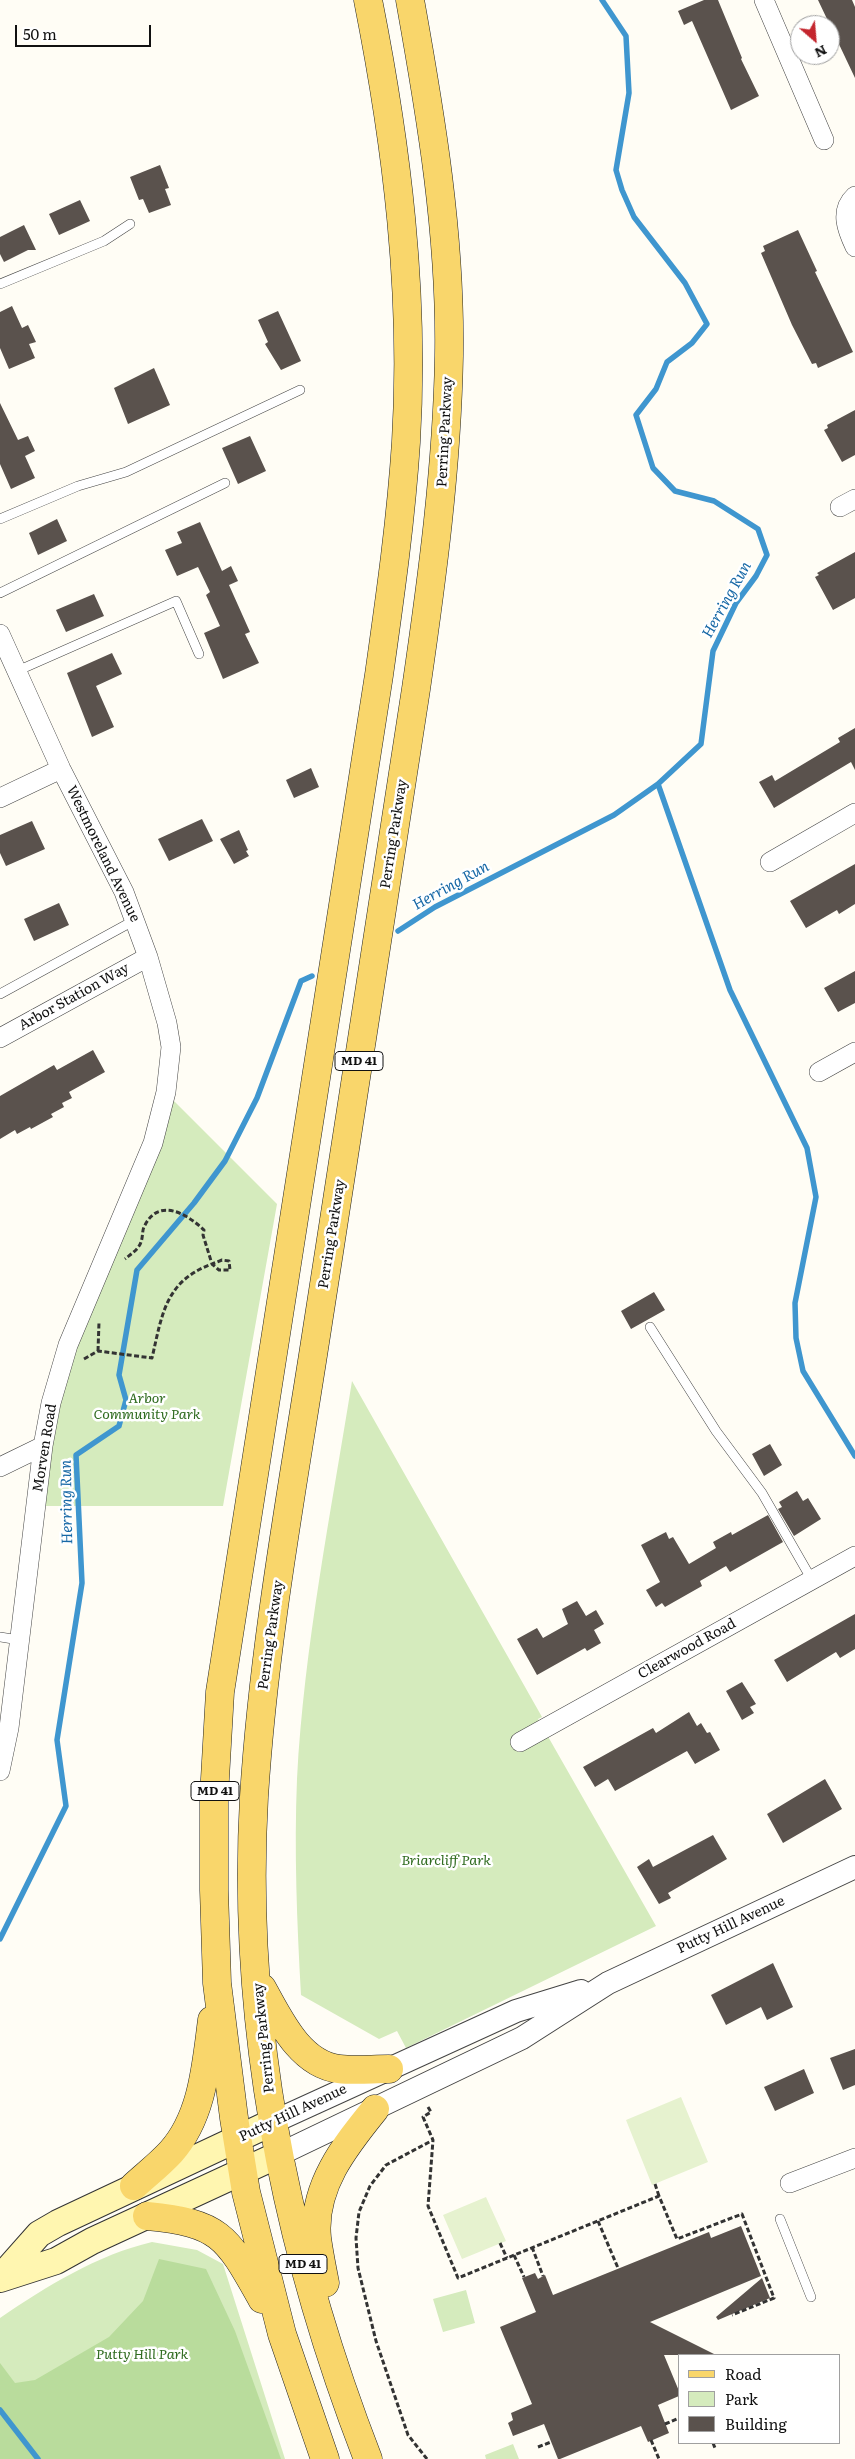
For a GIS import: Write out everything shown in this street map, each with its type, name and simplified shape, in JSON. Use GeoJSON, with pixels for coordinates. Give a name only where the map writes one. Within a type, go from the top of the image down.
{"type":"FeatureCollection","features":[{"type":"Feature","properties":{"kind":"main road","name":"MD 41"},"geometry":{"type":"LineString","coordinates":[[325,2459],[282,2334],[258,2246],[242,2171],[217,1984],[214,1805],[220,1692],[380,675],[398,538],[406,441],[406,260],[398,175],[384,78],[368,0]]}},
{"type":"Feature","properties":{"kind":"main road","name":"Perring Parkway"},"geometry":{"type":"LineString","coordinates":[[368,2459],[346,2403],[320,2325],[296,2238],[278,2155],[258,1981],[253,1881],[254,1799],[263,1696],[276,1594],[436,550],[445,443],[449,354],[446,263],[438,167],[410,0]]}},
{"type":"Feature","properties":{"kind":"main road"},"geometry":{"type":"LineString","coordinates":[[258,1981],[288,2032],[305,2053],[320,2063],[337,2069],[389,2069]]}},
{"type":"Feature","properties":{"kind":"main road"},"geometry":{"type":"LineString","coordinates":[[134,2186],[172,2151],[185,2131],[196,2108],[203,2080],[217,1984]]}},
{"type":"Feature","properties":{"kind":"main road"},"geometry":{"type":"LineString","coordinates":[[346,2403],[317,2237],[318,2212],[325,2184],[336,2160],[375,2109]]}},
{"type":"Feature","properties":{"kind":"main road","name":"Putty Hill Avenue"},"geometry":{"type":"LineString","coordinates":[[0,2279],[39,2234],[83,2210],[273,2122]]}},
{"type":"Feature","properties":{"kind":"main road","name":"Putty Hill Avenue"},"geometry":{"type":"LineString","coordinates":[[0,2279],[56,2261],[278,2155]]}},
{"type":"Feature","properties":{"kind":"main road"},"geometry":{"type":"LineString","coordinates":[[147,2216],[196,2223],[214,2231],[239,2258],[282,2334]]}},
{"type":"Feature","properties":{"kind":"street"},"geometry":{"type":"LineString","coordinates":[[764,0],[824,140]]}},
{"type":"Feature","properties":{"kind":"street"},"geometry":{"type":"LineString","coordinates":[[855,196],[847,206],[845,220],[855,247]]}},
{"type":"Feature","properties":{"kind":"street","name":"Westmoreland Avenue"},"geometry":{"type":"LineString","coordinates":[[0,634],[61,769],[110,863],[135,920],[148,956],[167,1023],[170,1047],[166,1092],[154,1142]]}},
{"type":"Feature","properties":{"kind":"street"},"geometry":{"type":"LineString","coordinates":[[0,798],[61,769]]}},
{"type":"Feature","properties":{"kind":"street"},"geometry":{"type":"LineString","coordinates":[[770,862],[855,813]]}},
{"type":"Feature","properties":{"kind":"street","name":"Arbor Station Way"},"geometry":{"type":"LineString","coordinates":[[0,1038],[148,956]]}},
{"type":"Feature","properties":{"kind":"street"},"geometry":{"type":"LineString","coordinates":[[819,1072],[855,1052]]}},
{"type":"Feature","properties":{"kind":"street","name":"Morven Road"},"geometry":{"type":"LineString","coordinates":[[0,1771],[9,1728],[51,1403],[61,1365],[85,1301],[154,1142]]}},
{"type":"Feature","properties":{"kind":"street"},"geometry":{"type":"LineString","coordinates":[[0,1467],[44,1446]]}},
{"type":"Feature","properties":{"kind":"street","name":"Clearwood Road"},"geometry":{"type":"LineString","coordinates":[[520,1742],[855,1556]]}},
{"type":"Feature","properties":{"kind":"street","name":"Putty Hill Avenue"},"geometry":{"type":"LineString","coordinates":[[278,2155],[522,2038],[608,1983],[855,1867]]}},
{"type":"Feature","properties":{"kind":"street","name":"Putty Hill Avenue"},"geometry":{"type":"LineString","coordinates":[[273,2122],[516,2011],[608,1983]]}},
{"type":"Feature","properties":{"kind":"street"},"geometry":{"type":"LineString","coordinates":[[790,2183],[855,2158]]}},
{"type":"Feature","properties":{"kind":"lane"},"geometry":{"type":"LineString","coordinates":[[0,284],[104,241],[130,224]]}},
{"type":"Feature","properties":{"kind":"lane"},"geometry":{"type":"LineString","coordinates":[[0,519],[78,486],[126,472],[300,390]]}},
{"type":"Feature","properties":{"kind":"lane"},"geometry":{"type":"LineString","coordinates":[[0,593],[226,483]]}},
{"type":"Feature","properties":{"kind":"lane"},"geometry":{"type":"LineString","coordinates":[[17,671],[176,601],[199,654]]}},
{"type":"Feature","properties":{"kind":"lane"},"geometry":{"type":"LineString","coordinates":[[0,994],[135,920]]}},
{"type":"Feature","properties":{"kind":"lane"},"geometry":{"type":"LineString","coordinates":[[650,1327],[716,1431],[762,1493],[812,1580]]}},
{"type":"Feature","properties":{"kind":"lane"},"geometry":{"type":"LineString","coordinates":[[0,1637],[19,1640]]}},
{"type":"Feature","properties":{"kind":"lane"},"geometry":{"type":"LineString","coordinates":[[780,2218],[812,2297]]}},
{"type":"Feature","properties":{"kind":"path"},"geometry":{"type":"LineString","coordinates":[[61,1365],[71,1368],[98,1351],[152,1358],[163,1309],[171,1293],[198,1270],[212,1264],[222,1260],[229,1261],[230,1270],[218,1270],[212,1264],[203,1235],[204,1230],[200,1226],[176,1211],[161,1209],[153,1214],[144,1228],[141,1243],[122,1261]]}},
{"type":"Feature","properties":{"kind":"path"},"geometry":{"type":"LineString","coordinates":[[98,1351],[100,1316]]}},
{"type":"Feature","properties":{"kind":"path"},"geometry":{"type":"LineString","coordinates":[[428,2107],[431,2112],[423,2117],[433,2140],[428,2206],[458,2278],[659,2196]]}},
{"type":"Feature","properties":{"kind":"path"},"geometry":{"type":"LineString","coordinates":[[427,2459],[408,2435],[376,2341],[358,2268],[356,2238],[359,2212],[370,2186],[386,2166],[433,2140]]}},
{"type":"Feature","properties":{"kind":"path"},"geometry":{"type":"LineString","coordinates":[[655,2184],[677,2239],[742,2214],[774,2298],[732,2315]]}},
{"type":"Feature","properties":{"kind":"path"},"geometry":{"type":"LineString","coordinates":[[598,2221],[618,2268]]}},
{"type":"Feature","properties":{"kind":"path"},"geometry":{"type":"LineString","coordinates":[[500,2243],[507,2258]]}},
{"type":"Feature","properties":{"kind":"path"},"geometry":{"type":"LineString","coordinates":[[532,2247],[544,2276]]}},
{"type":"Feature","properties":{"kind":"path"},"geometry":{"type":"LineString","coordinates":[[514,2255],[524,2277]]}},
{"type":"Feature","properties":{"kind":"path"},"geometry":{"type":"LineString","coordinates":[[665,2424],[678,2418]]}},
{"type":"Feature","properties":{"kind":"path"},"geometry":{"type":"LineString","coordinates":[[651,2440],[659,2459]]}},
{"type":"Feature","properties":{"kind":"path"},"geometry":{"type":"LineString","coordinates":[[538,2447],[551,2442]]}},
{"type":"Feature","properties":{"kind":"path"},"geometry":{"type":"LineString","coordinates":[[713,2444],[715,2448]]}},
{"type":"Feature","properties":{"kind":"green space","name":"Arbor Community Park"},"geometry":{"type":"Polygon","coordinates":[[[173,1100],[277,1204],[223,1506],[45,1506],[56,1382],[173,1100]]]}},
{"type":"Feature","properties":{"kind":"green space","name":"Briarcliff Park"},"geometry":{"type":"Polygon","coordinates":[[[352,1381],[542,1717],[538,1719],[656,1926],[406,2048],[397,2031],[379,2039],[301,1995],[296,1833],[297,1779],[301,1729],[319,1580],[352,1381]]]}},
{"type":"Feature","properties":{"kind":"green space"},"geometry":{"type":"Polygon","coordinates":[[[681,2097],[708,2162],[652,2185],[626,2120],[681,2097]]]}},
{"type":"Feature","properties":{"kind":"green space"},"geometry":{"type":"Polygon","coordinates":[[[486,2197],[506,2241],[462,2259],[443,2215],[486,2197]]]}},
{"type":"Feature","properties":{"kind":"green space","name":"Putty Hill Park"},"geometry":{"type":"Polygon","coordinates":[[[152,2242],[197,2250],[223,2264],[285,2459],[0,2459],[0,2318],[54,2283],[92,2263],[152,2242]]]}},
{"type":"Feature","properties":{"kind":"green space","name":"Putty Hill Park"},"geometry":{"type":"Polygon","coordinates":[[[159,2259],[206,2269],[235,2331],[281,2459],[0,2459],[0,2363],[15,2383],[35,2380],[109,2337],[143,2301],[159,2259]]]}},
{"type":"Feature","properties":{"kind":"green space"},"geometry":{"type":"Polygon","coordinates":[[[466,2290],[475,2323],[443,2332],[433,2299],[466,2290]]]}},
{"type":"Feature","properties":{"kind":"green space"},"geometry":{"type":"Polygon","coordinates":[[[513,2444],[519,2459],[486,2459],[485,2455],[513,2444]]]}},
{"type":"Feature","properties":{"kind":"building"},"geometry":{"type":"Polygon","coordinates":[[[704,0],[718,0],[741,59],[759,96],[731,110],[692,21],[684,25],[678,11],[704,0]]]}},
{"type":"Feature","properties":{"kind":"building"},"geometry":{"type":"Polygon","coordinates":[[[818,0],[852,0],[855,7],[855,78],[840,46],[840,15],[825,15],[818,0]]]}},
{"type":"Feature","properties":{"kind":"building"},"geometry":{"type":"Polygon","coordinates":[[[160,165],[169,188],[165,189],[171,205],[149,213],[143,199],[139,200],[130,177],[160,165]]]}},
{"type":"Feature","properties":{"kind":"building"},"geometry":{"type":"Polygon","coordinates":[[[80,200],[90,221],[59,235],[49,214],[80,200]]]}},
{"type":"Feature","properties":{"kind":"building"},"geometry":{"type":"Polygon","coordinates":[[[24,225],[36,250],[28,250],[4,262],[0,254],[0,237],[24,225]]]}},
{"type":"Feature","properties":{"kind":"building"},"geometry":{"type":"Polygon","coordinates":[[[798,230],[817,271],[815,272],[853,352],[818,368],[816,363],[812,364],[792,325],[761,253],[765,251],[763,246],[798,230]]]}},
{"type":"Feature","properties":{"kind":"building"},"geometry":{"type":"Polygon","coordinates":[[[12,306],[22,328],[28,325],[36,342],[29,344],[35,358],[9,369],[0,348],[0,312],[12,306]]]}},
{"type":"Feature","properties":{"kind":"building"},"geometry":{"type":"Polygon","coordinates":[[[278,311],[301,361],[281,370],[265,344],[268,342],[258,320],[278,311]]]}},
{"type":"Feature","properties":{"kind":"building"},"geometry":{"type":"Polygon","coordinates":[[[154,368],[170,405],[128,424],[114,388],[154,368]]]}},
{"type":"Feature","properties":{"kind":"building"},"geometry":{"type":"Polygon","coordinates":[[[0,403],[18,440],[28,436],[35,451],[25,456],[35,478],[11,489],[0,464],[0,403]]]}},
{"type":"Feature","properties":{"kind":"building"},"geometry":{"type":"Polygon","coordinates":[[[855,410],[855,455],[842,462],[824,430],[828,428],[827,425],[855,410]]]}},
{"type":"Feature","properties":{"kind":"building"},"geometry":{"type":"Polygon","coordinates":[[[250,436],[266,471],[238,484],[222,448],[250,436]]]}},
{"type":"Feature","properties":{"kind":"building"},"geometry":{"type":"Polygon","coordinates":[[[57,519],[67,541],[38,555],[29,533],[57,519]]]}},
{"type":"Feature","properties":{"kind":"building"},"geometry":{"type":"Polygon","coordinates":[[[200,522],[222,571],[231,566],[238,581],[229,585],[250,632],[245,634],[259,663],[223,679],[204,633],[220,626],[206,595],[210,592],[198,567],[177,576],[165,550],[182,543],[177,532],[200,522]]]}},
{"type":"Feature","properties":{"kind":"building"},"geometry":{"type":"Polygon","coordinates":[[[855,552],[855,598],[833,610],[815,577],[819,575],[817,573],[855,552]]]}},
{"type":"Feature","properties":{"kind":"building"},"geometry":{"type":"Polygon","coordinates":[[[94,594],[104,616],[66,632],[56,610],[94,594]]]}},
{"type":"Feature","properties":{"kind":"building"},"geometry":{"type":"Polygon","coordinates":[[[112,653],[122,674],[96,686],[114,727],[92,737],[67,673],[112,653]]]}},
{"type":"Feature","properties":{"kind":"building"},"geometry":{"type":"Polygon","coordinates":[[[855,728],[855,770],[851,762],[774,808],[759,782],[772,775],[775,781],[840,742],[838,738],[855,728]]]}},
{"type":"Feature","properties":{"kind":"building"},"geometry":{"type":"Polygon","coordinates":[[[311,768],[319,787],[294,798],[286,780],[311,768]]]}},
{"type":"Feature","properties":{"kind":"building"},"geometry":{"type":"Polygon","coordinates":[[[202,819],[213,841],[169,861],[158,839],[202,819]]]}},
{"type":"Feature","properties":{"kind":"building"},"geometry":{"type":"Polygon","coordinates":[[[32,821],[45,849],[6,866],[0,853],[0,835],[32,821]]]}},
{"type":"Feature","properties":{"kind":"building"},"geometry":{"type":"Polygon","coordinates":[[[239,830],[249,856],[234,864],[220,839],[239,830]]]}},
{"type":"Feature","properties":{"kind":"building"},"geometry":{"type":"Polygon","coordinates":[[[855,864],[855,904],[839,914],[837,910],[806,928],[790,901],[855,864]]]}},
{"type":"Feature","properties":{"kind":"building"},"geometry":{"type":"Polygon","coordinates":[[[59,903],[69,925],[34,941],[24,919],[59,903]]]}},
{"type":"Feature","properties":{"kind":"building"},"geometry":{"type":"Polygon","coordinates":[[[855,971],[855,1003],[838,1012],[824,988],[855,971]]]}},
{"type":"Feature","properties":{"kind":"building"},"geometry":{"type":"Polygon","coordinates":[[[93,1050],[105,1072],[69,1092],[72,1098],[62,1103],[64,1107],[51,1114],[53,1117],[31,1129],[30,1127],[17,1134],[15,1130],[0,1139],[0,1096],[54,1065],[57,1070],[93,1050]]]}},
{"type":"Feature","properties":{"kind":"building"},"geometry":{"type":"Polygon","coordinates":[[[654,1292],[665,1310],[631,1329],[621,1311],[654,1292]]]}},
{"type":"Feature","properties":{"kind":"building"},"geometry":{"type":"Polygon","coordinates":[[[770,1444],[782,1465],[764,1476],[752,1454],[770,1444]]]}},
{"type":"Feature","properties":{"kind":"building"},"geometry":{"type":"Polygon","coordinates":[[[797,1491],[803,1501],[808,1498],[821,1519],[794,1536],[778,1509],[782,1507],[779,1502],[797,1491]]]}},
{"type":"Feature","properties":{"kind":"building"},"geometry":{"type":"Polygon","coordinates":[[[768,1515],[783,1542],[730,1572],[726,1566],[700,1581],[702,1586],[665,1607],[662,1603],[656,1607],[646,1590],[660,1582],[641,1545],[666,1532],[669,1539],[673,1537],[689,1564],[716,1548],[713,1542],[731,1532],[732,1535],[768,1515]]]}},
{"type":"Feature","properties":{"kind":"building"},"geometry":{"type":"Polygon","coordinates":[[[577,1601],[586,1616],[596,1610],[604,1624],[594,1630],[601,1643],[587,1651],[585,1648],[537,1675],[517,1639],[537,1628],[543,1638],[568,1624],[562,1609],[577,1601]]]}},
{"type":"Feature","properties":{"kind":"building"},"geometry":{"type":"Polygon","coordinates":[[[855,1614],[855,1649],[840,1658],[836,1652],[787,1682],[774,1660],[855,1614]]]}},
{"type":"Feature","properties":{"kind":"building"},"geometry":{"type":"Polygon","coordinates":[[[742,1682],[756,1704],[750,1707],[754,1713],[742,1720],[726,1691],[742,1682]]]}},
{"type":"Feature","properties":{"kind":"building"},"geometry":{"type":"Polygon","coordinates":[[[689,1712],[697,1726],[701,1723],[707,1733],[710,1732],[720,1750],[695,1764],[687,1751],[615,1791],[608,1779],[595,1787],[583,1767],[653,1728],[656,1733],[689,1712]]]}},
{"type":"Feature","properties":{"kind":"building"},"geometry":{"type":"Polygon","coordinates":[[[825,1779],[842,1809],[783,1843],[767,1814],[825,1779]]]}},
{"type":"Feature","properties":{"kind":"building"},"geometry":{"type":"Polygon","coordinates":[[[713,1835],[727,1859],[668,1893],[671,1898],[659,1904],[637,1867],[649,1859],[653,1867],[713,1835]]]}},
{"type":"Feature","properties":{"kind":"building"},"geometry":{"type":"Polygon","coordinates":[[[773,1963],[793,2007],[767,2020],[761,2007],[726,2025],[711,1995],[773,1963]]]}},
{"type":"Feature","properties":{"kind":"building"},"geometry":{"type":"Polygon","coordinates":[[[855,2049],[855,2085],[843,2090],[830,2058],[855,2049]]]}},
{"type":"Feature","properties":{"kind":"building"},"geometry":{"type":"Polygon","coordinates":[[[804,2069],[814,2093],[775,2111],[764,2087],[804,2069]]]}},
{"type":"Feature","properties":{"kind":"building"},"geometry":{"type":"Polygon","coordinates":[[[741,2226],[761,2276],[650,2322],[714,2354],[664,2355],[678,2389],[678,2396],[658,2405],[669,2433],[648,2442],[641,2426],[560,2459],[558,2459],[544,2424],[513,2436],[508,2423],[513,2420],[511,2413],[532,2404],[500,2327],[536,2312],[522,2278],[535,2273],[538,2279],[545,2275],[553,2295],[709,2232],[711,2238],[741,2226]]]}},
{"type":"Feature","properties":{"kind":"building"},"geometry":{"type":"Polygon","coordinates":[[[762,2278],[770,2298],[718,2320],[716,2317],[762,2278]]]}},
{"type":"Feature","properties":{"kind":"waterway","name":"Herring Run"},"geometry":{"type":"LineString","coordinates":[[398,931],[435,907],[614,815],[658,784],[701,744],[713,651],[736,603],[756,576],[767,555],[758,529],[714,501],[675,491],[653,468],[636,415],[656,389],[667,362],[692,343],[707,324],[685,283],[634,217],[622,190],[616,170],[629,93],[626,36],[602,0]]}},
{"type":"Feature","properties":{"kind":"waterway"},"geometry":{"type":"LineString","coordinates":[[658,784],[730,990],[807,1148],[816,1197],[795,1303],[796,1338],[803,1371],[855,1456]]}},
{"type":"Feature","properties":{"kind":"waterway","name":"Herring Run"},"geometry":{"type":"LineString","coordinates":[[0,1939],[66,1806],[57,1740],[82,1583],[76,1455],[119,1426],[126,1400],[119,1375],[137,1270],[194,1203],[225,1161],[257,1098],[301,981],[312,976]]}},
{"type":"Feature","properties":{"kind":"waterway","name":"Herring Run"},"geometry":{"type":"LineString","coordinates":[[0,2410],[38,2459]]}}]}
